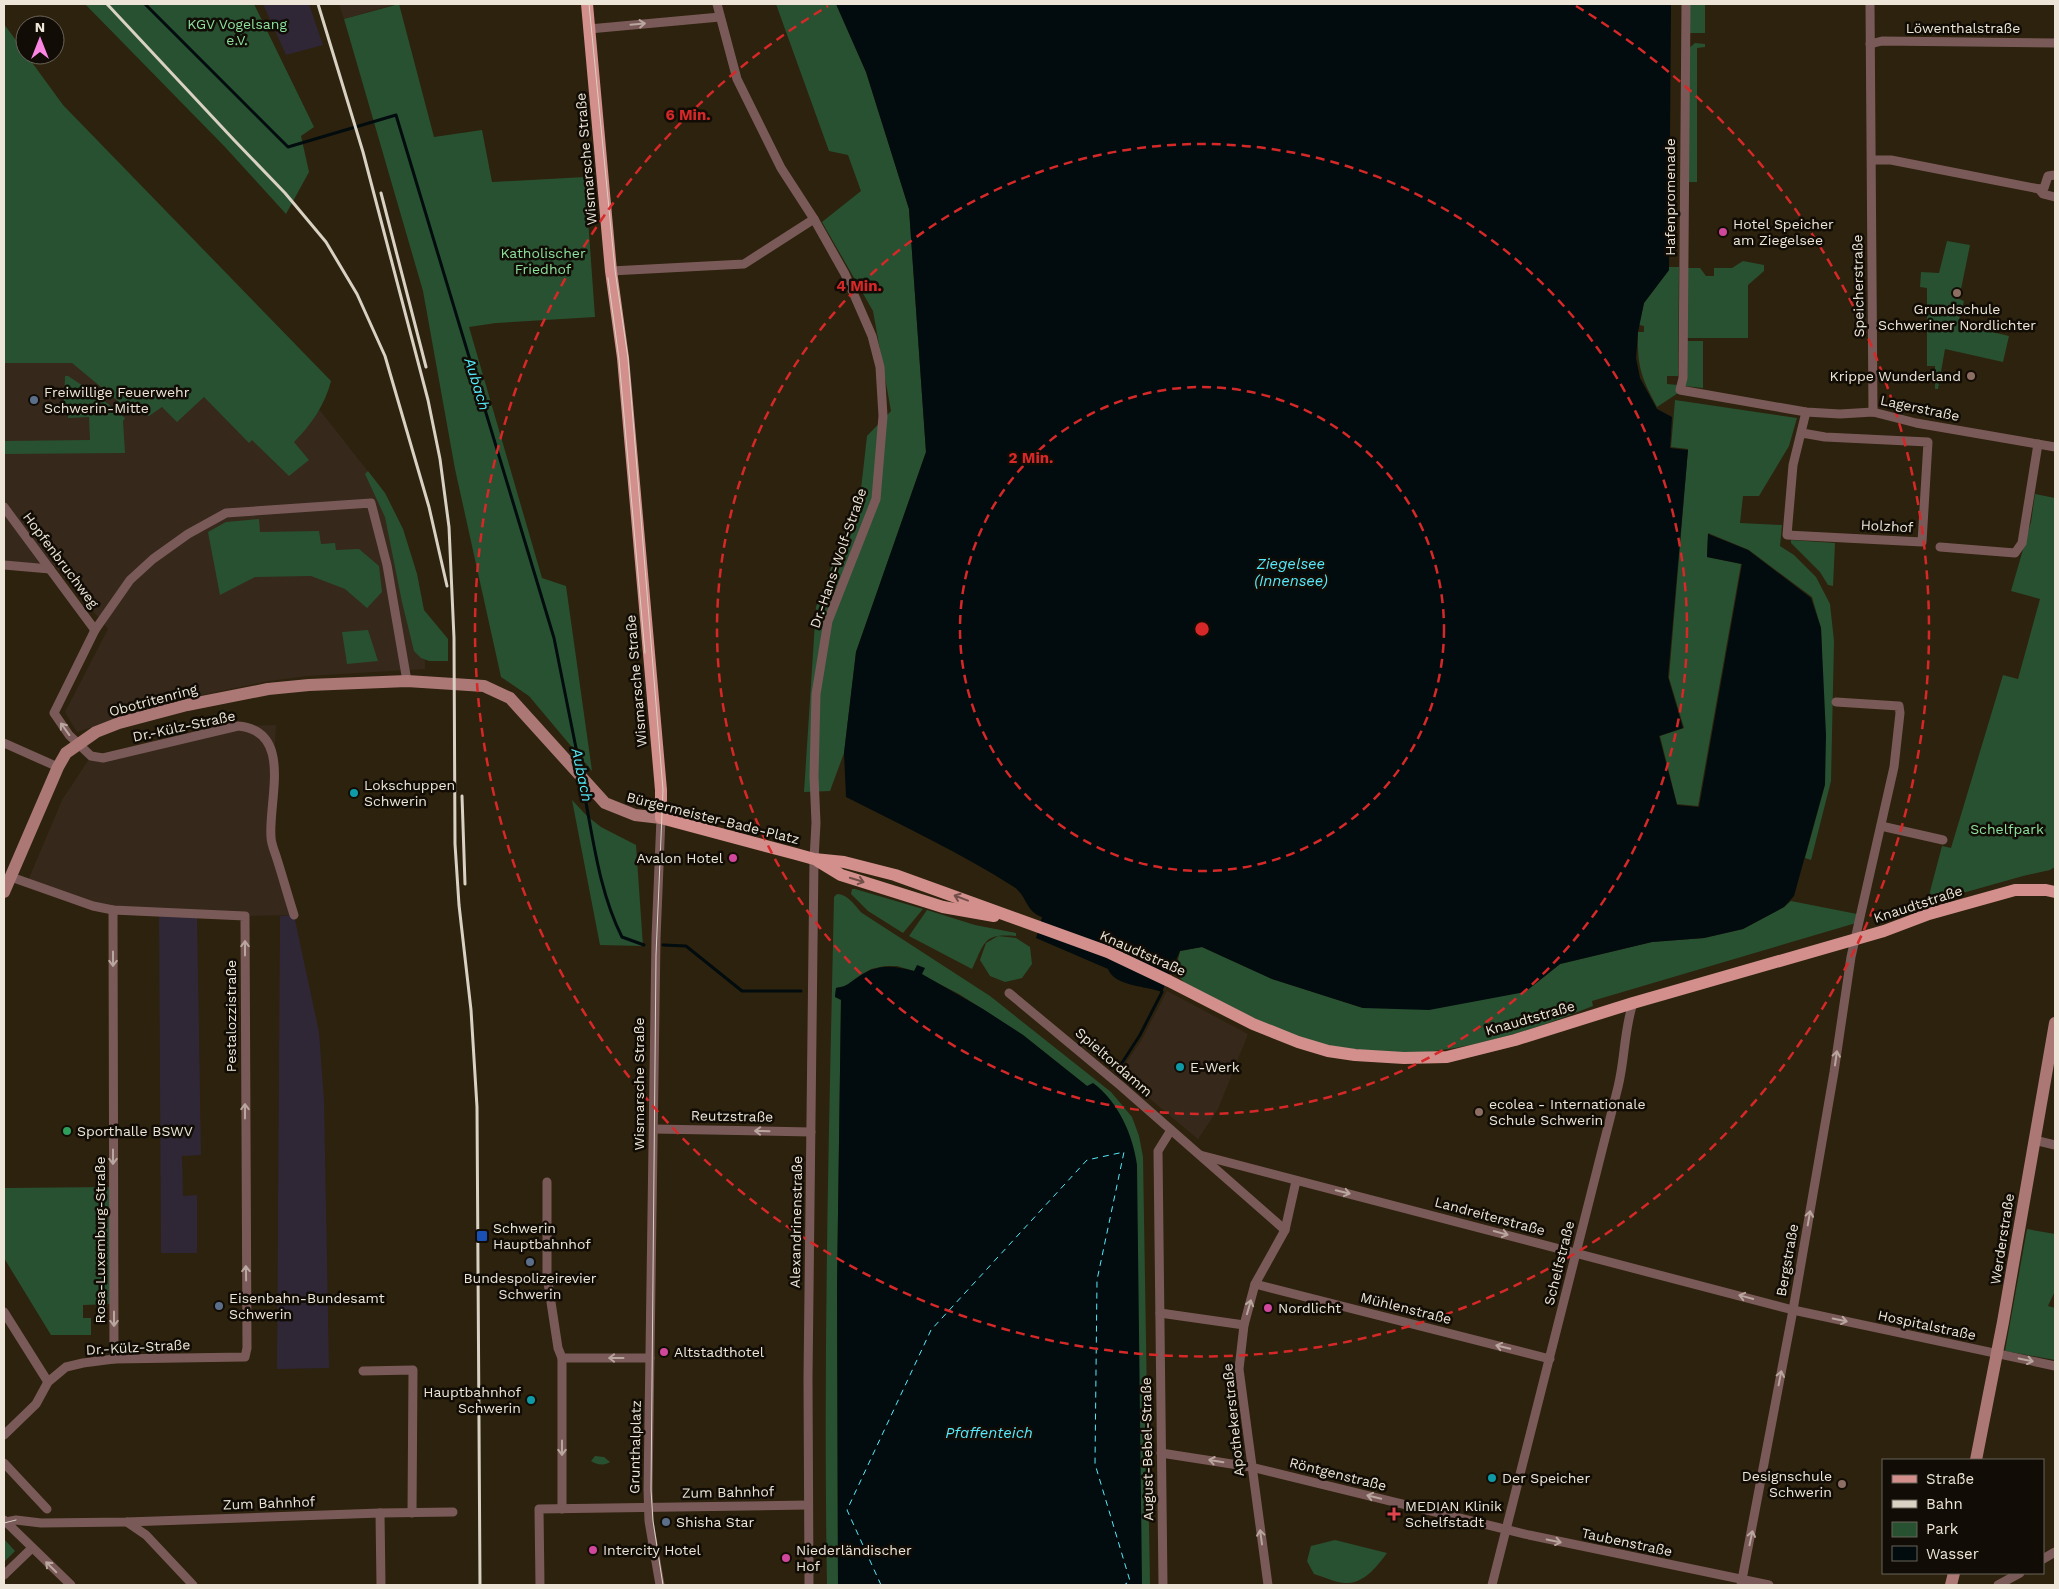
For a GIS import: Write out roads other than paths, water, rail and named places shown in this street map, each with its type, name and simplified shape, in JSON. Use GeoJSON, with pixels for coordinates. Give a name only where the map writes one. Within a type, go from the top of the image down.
{"type":"FeatureCollection","features":[{"type":"Feature","properties":{"kind":"main road","name":"Wismarsche Straße"},"geometry":{"type":"LineString","coordinates":[[587,4],[611,271],[623,358],[660,790],[660,818]]}},
{"type":"Feature","properties":{"kind":"main road","name":"Bürgermeister-Bade-Platz"},"geometry":{"type":"LineString","coordinates":[[660,818],[814,859]]}},
{"type":"Feature","properties":{"kind":"main road","name":"Knaudtstraße"},"geometry":{"type":"LineString","coordinates":[[814,859],[844,862],[895,874],[1108,952],[1253,1024],[1298,1042],[1328,1051],[1355,1056],[1404,1058],[1447,1057],[1523,1037],[1632,1003],[1884,931],[1929,914],[2015,890],[2046,890],[2055,892]]}},
{"type":"Feature","properties":{"kind":"street","name":"Dr.-Hans-Wolf-Straße"},"geometry":{"type":"LineString","coordinates":[[717,4],[737,79],[781,168],[814,219],[845,274],[872,336],[880,367],[883,416],[876,499],[828,621],[816,694],[814,776],[816,823],[814,859]]}},
{"type":"Feature","properties":{"kind":"street","name":"Hafenpromenade"},"geometry":{"type":"LineString","coordinates":[[1680,390],[1683,378],[1686,4]]}},
{"type":"Feature","properties":{"kind":"street","name":"Speicherstraße"},"geometry":{"type":"LineString","coordinates":[[1870,4],[1873,412]]}},
{"type":"Feature","properties":{"kind":"street"},"geometry":{"type":"LineString","coordinates":[[589,29],[720,17]]}},
{"type":"Feature","properties":{"kind":"street","name":"Löwenthalstraße"},"geometry":{"type":"LineString","coordinates":[[1870,44],[1882,42],[2055,43]]}},
{"type":"Feature","properties":{"kind":"street"},"geometry":{"type":"LineString","coordinates":[[1872,160],[1891,160],[2039,189],[2044,188],[2048,176],[2055,175]]}},
{"type":"Feature","properties":{"kind":"street"},"geometry":{"type":"LineString","coordinates":[[2039,189],[2044,194],[2055,197]]}},
{"type":"Feature","properties":{"kind":"street"},"geometry":{"type":"LineString","coordinates":[[611,271],[744,264],[814,219]]}},
{"type":"Feature","properties":{"kind":"street","name":"Lagerstraße"},"geometry":{"type":"LineString","coordinates":[[1680,390],[1806,412],[1840,414],[1873,412],[1916,423],[2055,447]]}},
{"type":"Feature","properties":{"kind":"street","name":"Holzhof"},"geometry":{"type":"LineString","coordinates":[[1802,433],[1825,437],[1928,442],[1922,542],[1787,535],[1792,465],[1806,412]]}},
{"type":"Feature","properties":{"kind":"street"},"geometry":{"type":"LineString","coordinates":[[1940,547],[2015,553],[2022,543],[2038,444]]}},
{"type":"Feature","properties":{"kind":"street"},"geometry":{"type":"LineString","coordinates":[[78,744],[69,735],[54,713],[95,630],[130,580],[154,559],[188,534],[226,513],[371,503],[387,565],[407,682]]}},
{"type":"Feature","properties":{"kind":"street","name":"Hopfenbruchweg"},"geometry":{"type":"LineString","coordinates":[[4,507],[95,630]]}},
{"type":"Feature","properties":{"kind":"street"},"geometry":{"type":"LineString","coordinates":[[4,565],[50,568]]}},
{"type":"Feature","properties":{"kind":"street","name":"Obotritenring"},"geometry":{"type":"LineString","coordinates":[[4,892],[58,767],[66,753],[96,732],[119,723],[187,705],[268,689],[309,685],[407,682],[484,686],[510,698],[585,783]]}},
{"type":"Feature","properties":{"kind":"street","name":"Bergstraße"},"geometry":{"type":"LineString","coordinates":[[1741,1582],[1793,1310],[1834,1072],[1851,958],[1894,768],[1899,706],[1836,702]]}},
{"type":"Feature","properties":{"kind":"street","name":"Dr.-Külz-Straße"},"geometry":{"type":"LineString","coordinates":[[78,744],[91,756],[104,758],[238,726],[259,731],[267,740],[273,759],[274,794],[270,838],[294,915]]}},
{"type":"Feature","properties":{"kind":"street"},"geometry":{"type":"LineString","coordinates":[[4,743],[58,767]]}},
{"type":"Feature","properties":{"kind":"street","name":"Bürgermeister-Bade-Platz"},"geometry":{"type":"LineString","coordinates":[[585,783],[605,803],[620,810],[635,815],[660,818]]}},
{"type":"Feature","properties":{"kind":"street","name":"Wismarsche Straße"},"geometry":{"type":"LineString","coordinates":[[650,1358],[656,938],[660,818]]}},
{"type":"Feature","properties":{"kind":"street"},"geometry":{"type":"LineString","coordinates":[[1881,826],[1942,840]]}},
{"type":"Feature","properties":{"kind":"street","name":"Alexandrinenstraße"},"geometry":{"type":"LineString","coordinates":[[809,1585],[808,1505],[814,859]]}},
{"type":"Feature","properties":{"kind":"street","name":"Pestalozzistraße"},"geometry":{"type":"LineString","coordinates":[[10,877],[93,906],[113,910],[245,916],[245,1357]]}},
{"type":"Feature","properties":{"kind":"street","name":"Rosa-Luxemburg-Straße"},"geometry":{"type":"LineString","coordinates":[[113,910],[114,1359]]}},
{"type":"Feature","properties":{"kind":"street","name":"Spieltordamm"},"geometry":{"type":"LineString","coordinates":[[1009,992],[1073,1044],[1284,1230]]}},
{"type":"Feature","properties":{"kind":"street","name":"Schelfstraße"},"geometry":{"type":"LineString","coordinates":[[1492,1585],[1624,1062],[1627,1021],[1632,1003]]}},
{"type":"Feature","properties":{"kind":"street","name":"Werderstraße"},"geometry":{"type":"LineString","coordinates":[[1976,1459],[1997,1354],[2055,1023]]}},
{"type":"Feature","properties":{"kind":"street","name":"Reutzstraße"},"geometry":{"type":"LineString","coordinates":[[654,1129],[811,1132]]}},
{"type":"Feature","properties":{"kind":"street","name":"August-Bebel-Straße"},"geometry":{"type":"LineString","coordinates":[[1163,1585],[1158,1150],[1171,1130]]}},
{"type":"Feature","properties":{"kind":"street"},"geometry":{"type":"LineString","coordinates":[[2034,1140],[2055,1145]]}},
{"type":"Feature","properties":{"kind":"street","name":"Landreiterstraße"},"geometry":{"type":"LineString","coordinates":[[1200,1155],[1793,1310]]}},
{"type":"Feature","properties":{"kind":"street","name":"Apothekerstraße"},"geometry":{"type":"LineString","coordinates":[[1268,1585],[1239,1369],[1244,1325],[1255,1284],[1284,1230],[1296,1181]]}},
{"type":"Feature","properties":{"kind":"street"},"geometry":{"type":"LineString","coordinates":[[547,1182],[547,1276],[558,1348],[562,1358],[562,1509]]}},
{"type":"Feature","properties":{"kind":"street","name":"Mühlenstraße"},"geometry":{"type":"LineString","coordinates":[[1255,1284],[1550,1359]]}},
{"type":"Feature","properties":{"kind":"street","name":"Hospitalstraße"},"geometry":{"type":"LineString","coordinates":[[1793,1310],[2055,1366]]}},
{"type":"Feature","properties":{"kind":"street"},"geometry":{"type":"LineString","coordinates":[[4,1312],[48,1382]]}},
{"type":"Feature","properties":{"kind":"street"},"geometry":{"type":"LineString","coordinates":[[1160,1313],[1244,1325]]}},
{"type":"Feature","properties":{"kind":"street","name":"Dr.-Külz-Straße"},"geometry":{"type":"LineString","coordinates":[[4,1435],[36,1404],[48,1382],[66,1367],[114,1359],[245,1357]]}},
{"type":"Feature","properties":{"kind":"street"},"geometry":{"type":"LineString","coordinates":[[562,1358],[650,1358]]}},
{"type":"Feature","properties":{"kind":"street","name":"Grunthalplatz"},"geometry":{"type":"LineString","coordinates":[[540,1585],[539,1509],[648,1508],[650,1358]]}},
{"type":"Feature","properties":{"kind":"street"},"geometry":{"type":"LineString","coordinates":[[362,1371],[413,1370],[412,1512]]}},
{"type":"Feature","properties":{"kind":"street","name":"Röntgenstraße"},"geometry":{"type":"LineString","coordinates":[[1161,1453],[1251,1466],[1506,1530]]}},
{"type":"Feature","properties":{"kind":"street"},"geometry":{"type":"LineString","coordinates":[[4,1462],[47,1509]]}},
{"type":"Feature","properties":{"kind":"street","name":"Zum Bahnhof"},"geometry":{"type":"LineString","coordinates":[[648,1508],[808,1505]]}},
{"type":"Feature","properties":{"kind":"street"},"geometry":{"type":"LineString","coordinates":[[648,1508],[660,1585]]}},
{"type":"Feature","properties":{"kind":"street"},"geometry":{"type":"LineString","coordinates":[[380,1512],[381,1585]]}},
{"type":"Feature","properties":{"kind":"street","name":"Zum Bahnhof"},"geometry":{"type":"LineString","coordinates":[[5,1521],[16,1520],[41,1523],[127,1522],[380,1512],[453,1512]]}},
{"type":"Feature","properties":{"kind":"street"},"geometry":{"type":"LineString","coordinates":[[5,1521],[71,1585]]}},
{"type":"Feature","properties":{"kind":"street"},"geometry":{"type":"LineString","coordinates":[[127,1522],[146,1535],[193,1585]]}},
{"type":"Feature","properties":{"kind":"street","name":"Taubenstraße"},"geometry":{"type":"LineString","coordinates":[[1506,1530],[1741,1582],[1769,1585]]}},
{"type":"Feature","properties":{"kind":"street"},"geometry":{"type":"LineString","coordinates":[[4,1575],[32,1548]]}},
{"type":"Feature","properties":{"kind":"street"},"geometry":{"type":"LineString","coordinates":[[2044,1558],[2055,1552]]}},
{"type":"Feature","properties":{"kind":"street"},"geometry":{"type":"LineString","coordinates":[[1998,1585],[2018,1574]]}},
{"type":"Feature","properties":{"kind":"water","name":"Ziegelsee (Innensee)"},"geometry":{"type":"Polygon","coordinates":[[[836,4],[1671,4],[1669,270],[1644,303],[1638,332],[1636,358],[1640,378],[1657,409],[1672,417],[1670,448],[1688,450],[1668,677],[1683,728],[1659,736],[1677,805],[1699,807],[1742,564],[1707,557],[1708,534],[1748,550],[1811,598],[1821,628],[1826,735],[1825,784],[1794,896],[1784,907],[1743,929],[1704,938],[1652,942],[1560,964],[1525,992],[1429,1010],[1363,1008],[1272,979],[1202,947],[1180,951],[1162,992],[1131,985],[1117,979],[1111,975],[1108,969],[1036,938],[1042,917],[1032,911],[1014,887],[953,851],[846,797],[844,753],[856,652],[926,452],[909,209],[866,72],[836,4]]]}},
{"type":"Feature","properties":{"kind":"water","name":"Pfaffenteich"},"geometry":{"type":"Polygon","coordinates":[[[917,965],[925,968],[922,974],[983,1009],[1023,1035],[1087,1086],[1093,1083],[1102,1090],[1117,1109],[1132,1142],[1137,1165],[1142,1585],[838,1585],[837,1287],[841,1000],[835,997],[836,988],[845,986],[864,973],[878,968],[891,967],[914,971],[917,965]]]}},
{"type":"Feature","properties":{"kind":"waterway","name":"Aubach"},"geometry":{"type":"LineString","coordinates":[[145,4],[288,147],[396,115],[554,638],[580,768]]}},
{"type":"Feature","properties":{"kind":"waterway","name":"Aubach"},"geometry":{"type":"LineString","coordinates":[[583,787],[602,883],[614,920],[622,937],[644,945]]}},
{"type":"Feature","properties":{"kind":"waterway","name":"Aubach"},"geometry":{"type":"LineString","coordinates":[[663,945],[686,946],[742,991],[801,991]]}},
{"type":"Feature","properties":{"kind":"waterway"},"geometry":{"type":"LineString","coordinates":[[1118,1069],[1140,1035],[1162,992]]}},
{"type":"Feature","properties":{"kind":"tram line"},"geometry":{"type":"LineString","coordinates":[[589,4],[615,270],[628,358],[663,790],[656,955],[651,1490],[653,1521],[663,1585]]}},
{"type":"Feature","properties":{"kind":"tram line"},"geometry":{"type":"LineString","coordinates":[[608,278],[619,359],[645,653]]}},
{"type":"Feature","properties":{"kind":"tram line"},"geometry":{"type":"LineString","coordinates":[[4,1523],[16,1520]]}},
{"type":"Feature","properties":{"kind":"railway"},"geometry":{"type":"LineString","coordinates":[[107,4],[285,193],[326,242],[357,294],[385,356],[429,507],[447,586]]}},
{"type":"Feature","properties":{"kind":"railway"},"geometry":{"type":"LineString","coordinates":[[318,4],[363,152],[428,400],[440,459],[449,527],[454,638],[455,844],[459,905],[471,1010],[477,1107],[480,1585]]}},
{"type":"Feature","properties":{"kind":"railway"},"geometry":{"type":"LineString","coordinates":[[381,193],[426,367]]}},
{"type":"Feature","properties":{"kind":"railway"},"geometry":{"type":"LineString","coordinates":[[462,796],[465,884]]}},
{"type":"Feature","properties":{"kind":"place","name":"Hotel Speicher am Ziegelsee"},"geometry":{"type":"Point","coordinates":[1723,232]}},
{"type":"Feature","properties":{"kind":"place","name":"Grundschule Schweriner Nordlichter"},"geometry":{"type":"Point","coordinates":[1957,293]}},
{"type":"Feature","properties":{"kind":"place","name":"Krippe Wunderland"},"geometry":{"type":"Point","coordinates":[1971,376]}},
{"type":"Feature","properties":{"kind":"place","name":"Freiwillige Feuerwehr Schwerin-Mitte"},"geometry":{"type":"Point","coordinates":[34,400]}},
{"type":"Feature","properties":{"kind":"place","name":"Lokschuppen Schwerin"},"geometry":{"type":"Point","coordinates":[354,793]}},
{"type":"Feature","properties":{"kind":"place","name":"Avalon Hotel"},"geometry":{"type":"Point","coordinates":[733,858]}},
{"type":"Feature","properties":{"kind":"place","name":"E-Werk"},"geometry":{"type":"Point","coordinates":[1180,1067]}},
{"type":"Feature","properties":{"kind":"place","name":"ecolea - Internationale Schule Schwerin"},"geometry":{"type":"Point","coordinates":[1479,1112]}},
{"type":"Feature","properties":{"kind":"place","name":"Sporthalle BSWV"},"geometry":{"type":"Point","coordinates":[67,1131]}},
{"type":"Feature","properties":{"kind":"place","name":"Schwerin Hauptbahnhof"},"geometry":{"type":"Point","coordinates":[482,1236]}},
{"type":"Feature","properties":{"kind":"place","name":"Bundespolizeirevier Schwerin"},"geometry":{"type":"Point","coordinates":[530,1262]}},
{"type":"Feature","properties":{"kind":"place","name":"Eisenbahn-Bundesamt Schwerin"},"geometry":{"type":"Point","coordinates":[219,1306]}},
{"type":"Feature","properties":{"kind":"place","name":"Nordlicht"},"geometry":{"type":"Point","coordinates":[1268,1308]}},
{"type":"Feature","properties":{"kind":"place","name":"Altstadthotel"},"geometry":{"type":"Point","coordinates":[664,1352]}},
{"type":"Feature","properties":{"kind":"place","name":"Hauptbahnhof Schwerin"},"geometry":{"type":"Point","coordinates":[531,1400]}},
{"type":"Feature","properties":{"kind":"place","name":"Der Speicher"},"geometry":{"type":"Point","coordinates":[1492,1478]}},
{"type":"Feature","properties":{"kind":"place","name":"Designschule Schwerin"},"geometry":{"type":"Point","coordinates":[1842,1484]}},
{"type":"Feature","properties":{"kind":"place","name":"MEDIAN Klinik Schelfstadt"},"geometry":{"type":"Point","coordinates":[1394,1514]}},
{"type":"Feature","properties":{"kind":"place","name":"Shisha Star"},"geometry":{"type":"Point","coordinates":[666,1522]}},
{"type":"Feature","properties":{"kind":"place","name":"Intercity Hotel"},"geometry":{"type":"Point","coordinates":[593,1550]}},
{"type":"Feature","properties":{"kind":"place","name":"Niederländischer Hof"},"geometry":{"type":"Point","coordinates":[786,1558]}},
{"type":"Feature","properties":{"kind":"park label","name":"KGV Vogelsang e.V."},"geometry":{"type":"Point","coordinates":[237,32]}},
{"type":"Feature","properties":{"kind":"park label","name":"Katholischer Friedhof"},"geometry":{"type":"Point","coordinates":[543,262]}},
{"type":"Feature","properties":{"kind":"park label","name":"Schelfpark"},"geometry":{"type":"Point","coordinates":[2007,829]}}]}
